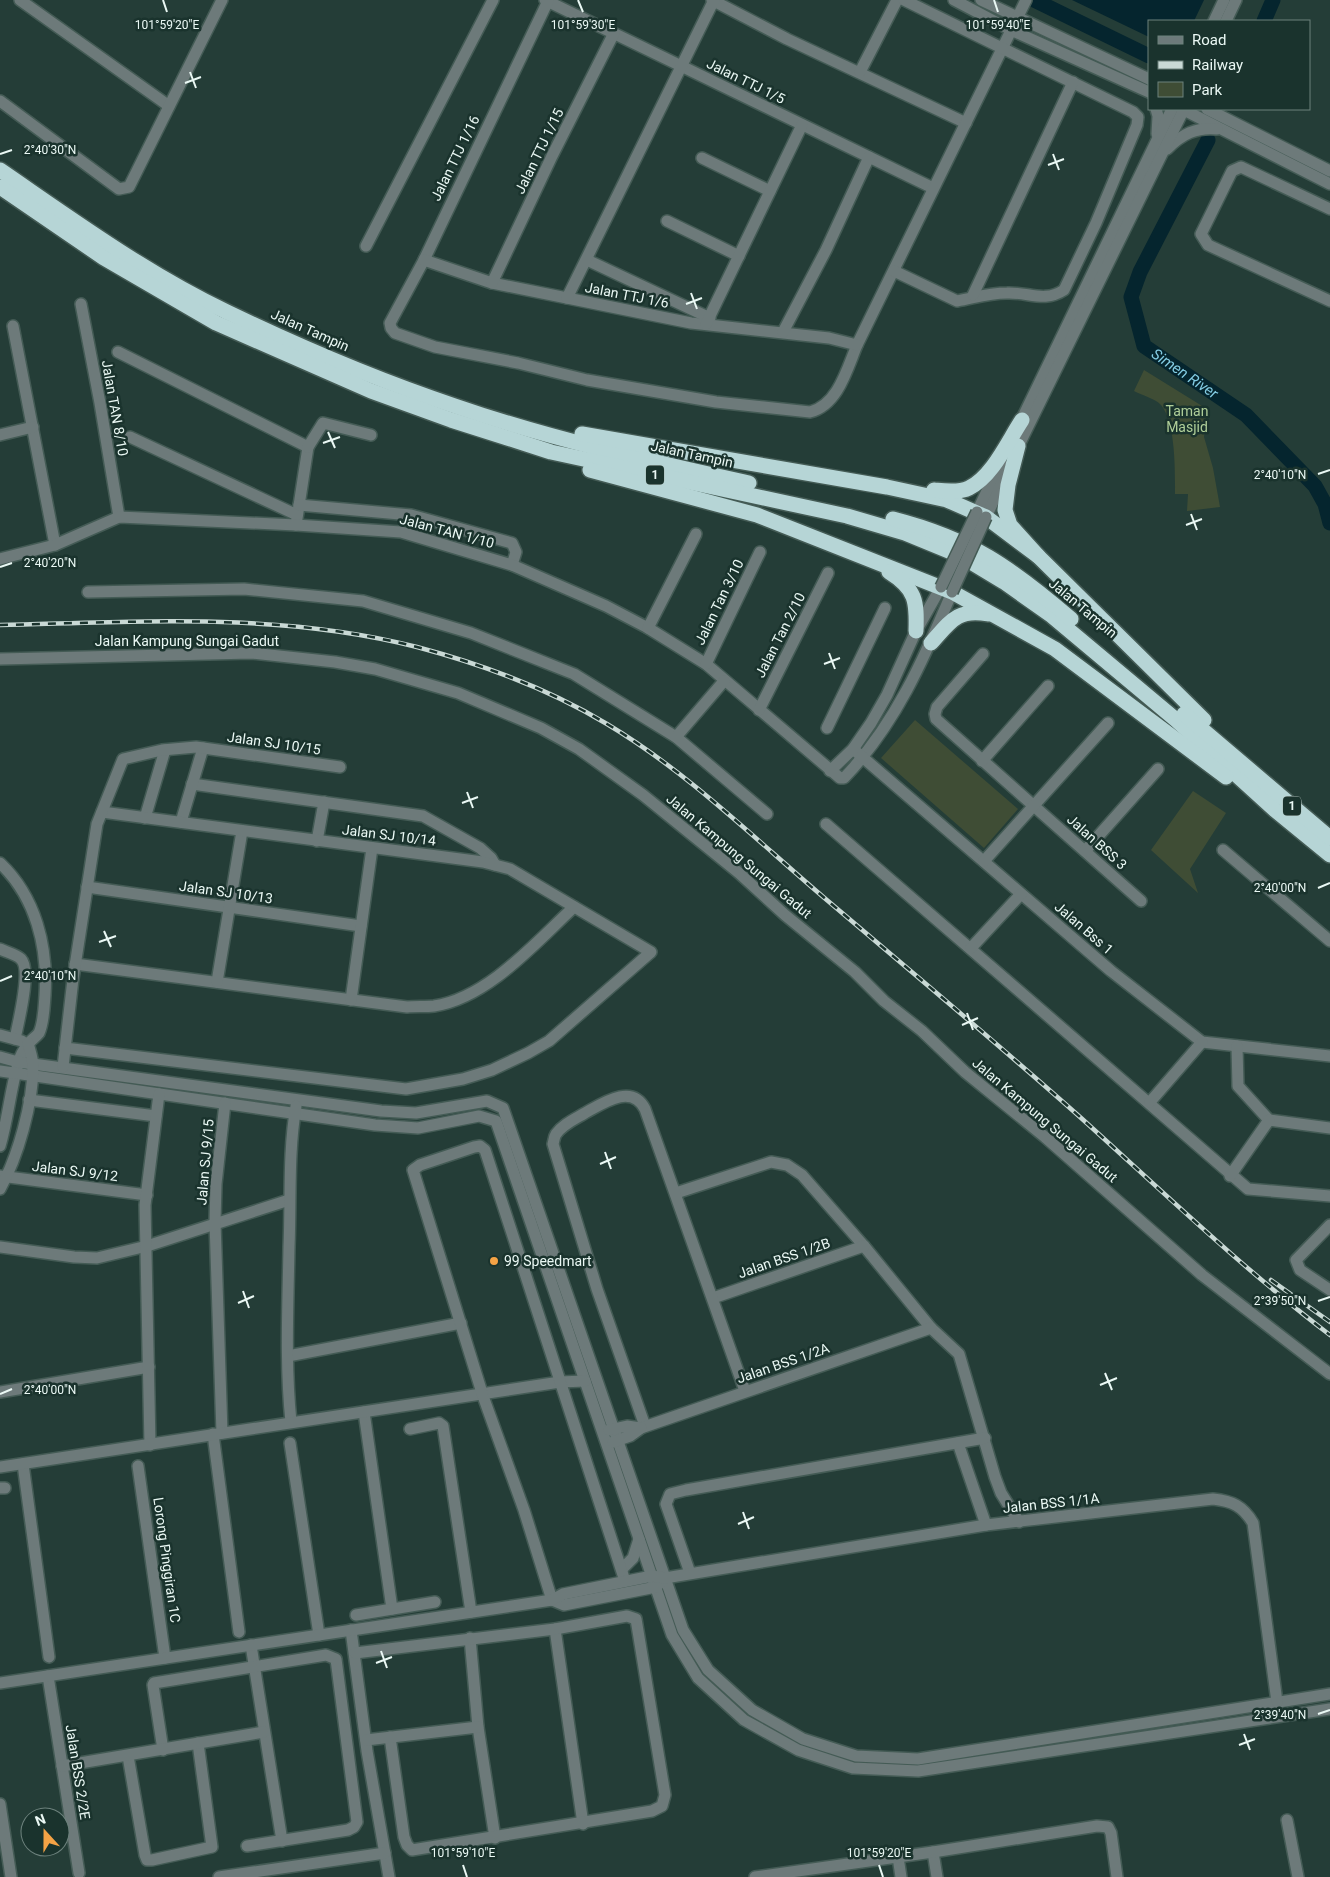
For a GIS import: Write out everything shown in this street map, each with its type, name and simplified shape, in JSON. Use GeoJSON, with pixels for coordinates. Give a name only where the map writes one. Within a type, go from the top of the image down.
{"type":"FeatureCollection","features":[{"type":"Feature","properties":{"kind":"highway","name":"Jalan Tampin"},"geometry":{"type":"LineString","coordinates":[[0,170],[110,246],[225,311],[376,377],[456,407],[536,430],[639,459],[765,487],[906,522],[968,544],[1026,581],[1330,838]]}},
{"type":"Feature","properties":{"kind":"highway","name":"Jalan Tampin"},"geometry":{"type":"LineString","coordinates":[[0,187],[104,258],[216,322],[370,391],[451,420],[551,452],[848,516],[905,533],[961,556],[1004,582],[1052,616],[1175,719],[1275,810]]}},
{"type":"Feature","properties":{"kind":"highway"},"geometry":{"type":"LineString","coordinates":[[887,487],[951,491],[968,488],[986,475],[1022,420]]}},
{"type":"Feature","properties":{"kind":"highway"},"geometry":{"type":"LineString","coordinates":[[536,430],[558,430],[887,487],[947,500],[982,515],[1038,556]]}},
{"type":"Feature","properties":{"kind":"highway"},"geometry":{"type":"LineString","coordinates":[[1018,446],[1008,485],[1005,510],[1015,532],[1246,760],[1254,773]]}},
{"type":"Feature","properties":{"kind":"highway"},"geometry":{"type":"LineString","coordinates":[[551,452],[577,465],[609,476],[756,515],[947,589],[1055,649],[1241,788],[1275,810]]}},
{"type":"Feature","properties":{"kind":"highway"},"geometry":{"type":"LineString","coordinates":[[858,554],[902,580],[912,592],[917,605],[916,631]]}},
{"type":"Feature","properties":{"kind":"highway"},"geometry":{"type":"LineString","coordinates":[[931,644],[952,620],[962,614],[975,612],[997,616]]}},
{"type":"Feature","properties":{"kind":"highway","name":"1"},"geometry":{"type":"LineString","coordinates":[[1275,810],[1330,855]]}},
{"type":"Feature","properties":{"kind":"street"},"geometry":{"type":"LineString","coordinates":[[20,0],[169,106]]}},
{"type":"Feature","properties":{"kind":"street"},"geometry":{"type":"LineString","coordinates":[[0,101],[119,188],[129,187],[222,0]]}},
{"type":"Feature","properties":{"kind":"street"},"geometry":{"type":"LineString","coordinates":[[366,246],[493,0]]}},
{"type":"Feature","properties":{"kind":"street"},"geometry":{"type":"LineString","coordinates":[[567,298],[713,0],[787,39],[860,72],[966,124]]}},
{"type":"Feature","properties":{"kind":"street"},"geometry":{"type":"LineString","coordinates":[[860,72],[897,0]]}},
{"type":"Feature","properties":{"kind":"street"},"geometry":{"type":"LineString","coordinates":[[894,272],[957,301],[973,296],[1009,293],[1054,296],[1064,290],[1096,223],[1137,126],[1138,118],[1133,112],[904,0]]}},
{"type":"Feature","properties":{"kind":"street"},"geometry":{"type":"LineString","coordinates":[[954,0],[1011,30],[1147,89]]}},
{"type":"Feature","properties":{"kind":"street"},"geometry":{"type":"LineString","coordinates":[[980,0],[1132,71],[1148,75]]}},
{"type":"Feature","properties":{"kind":"street"},"geometry":{"type":"LineString","coordinates":[[1214,20],[1224,0]]}},
{"type":"Feature","properties":{"kind":"street"},"geometry":{"type":"LineString","coordinates":[[1226,20],[1236,0]]}},
{"type":"Feature","properties":{"kind":"street","name":"Jalan TTJ 1/5"},"geometry":{"type":"LineString","coordinates":[[546,1],[933,188]]}},
{"type":"Feature","properties":{"kind":"street","name":"Jalan TTJ 1/16"},"geometry":{"type":"LineString","coordinates":[[546,1],[424,260],[390,323],[390,328],[395,333],[435,347],[518,363],[587,380],[716,402],[810,412],[818,410],[838,390],[857,345]]}},
{"type":"Feature","properties":{"kind":"street"},"geometry":{"type":"LineString","coordinates":[[857,345],[1025,2]]}},
{"type":"Feature","properties":{"kind":"street","name":"Jalan TTJ 1/15"},"geometry":{"type":"LineString","coordinates":[[492,283],[552,156],[614,33]]}},
{"type":"Feature","properties":{"kind":"street"},"geometry":{"type":"LineString","coordinates":[[1132,71],[1147,89]]}},
{"type":"Feature","properties":{"kind":"street"},"geometry":{"type":"LineString","coordinates":[[973,296],[1073,82]]}},
{"type":"Feature","properties":{"kind":"street"},"geometry":{"type":"LineString","coordinates":[[1156,110],[1159,150]]}},
{"type":"Feature","properties":{"kind":"street"},"geometry":{"type":"LineString","coordinates":[[982,515],[1022,420],[1087,296],[1179,110]]}},
{"type":"Feature","properties":{"kind":"street"},"geometry":{"type":"LineString","coordinates":[[1182,110],[1330,184]]}},
{"type":"Feature","properties":{"kind":"street"},"geometry":{"type":"LineString","coordinates":[[1209,110],[1330,171]]}},
{"type":"Feature","properties":{"kind":"street"},"geometry":{"type":"LineString","coordinates":[[586,260],[708,321],[802,125]]}},
{"type":"Feature","properties":{"kind":"street"},"geometry":{"type":"LineString","coordinates":[[1159,150],[1184,135],[1202,128],[1220,130],[1244,140]]}},
{"type":"Feature","properties":{"kind":"street"},"geometry":{"type":"LineString","coordinates":[[783,332],[826,250],[869,157]]}},
{"type":"Feature","properties":{"kind":"street"},"geometry":{"type":"LineString","coordinates":[[702,158],[770,191]]}},
{"type":"Feature","properties":{"kind":"street"},"geometry":{"type":"LineString","coordinates":[[1330,209],[1241,167],[1232,171],[1201,234],[1208,245],[1330,302]]}},
{"type":"Feature","properties":{"kind":"street"},"geometry":{"type":"LineString","coordinates":[[667,221],[739,256]]}},
{"type":"Feature","properties":{"kind":"street","name":"Jalan TTJ 1/6"},"geometry":{"type":"LineString","coordinates":[[424,260],[492,283],[691,323],[708,321],[829,338],[857,345]]}},
{"type":"Feature","properties":{"kind":"street"},"geometry":{"type":"LineString","coordinates":[[947,589],[916,631],[887,695],[853,749],[830,771],[840,778],[844,778],[864,757],[892,718],[931,644],[947,589],[982,515],[1018,446],[1087,296]]}},
{"type":"Feature","properties":{"kind":"street","name":"Jalan TAN 8/10"},"geometry":{"type":"LineString","coordinates":[[80,304],[100,403],[119,517]]}},
{"type":"Feature","properties":{"kind":"street"},"geometry":{"type":"LineString","coordinates":[[13,326],[55,545]]}},
{"type":"Feature","properties":{"kind":"street"},"geometry":{"type":"LineString","coordinates":[[118,352],[308,447]]}},
{"type":"Feature","properties":{"kind":"street"},"geometry":{"type":"LineString","coordinates":[[297,515],[308,447],[323,423],[371,435]]}},
{"type":"Feature","properties":{"kind":"street"},"geometry":{"type":"LineString","coordinates":[[0,434],[33,427]]}},
{"type":"Feature","properties":{"kind":"street"},"geometry":{"type":"LineString","coordinates":[[130,437],[297,515],[411,515],[512,544],[516,552],[512,564]]}},
{"type":"Feature","properties":{"kind":"street","name":"Jalan TAN 1/10"},"geometry":{"type":"LineString","coordinates":[[0,559],[55,545],[119,517],[297,515],[401,532],[512,564],[606,606],[648,628],[706,664],[724,682],[830,771]]}},
{"type":"Feature","properties":{"kind":"street"},"geometry":{"type":"LineString","coordinates":[[648,628],[696,534]]}},
{"type":"Feature","properties":{"kind":"street","name":"Jalan Tan 3/10"},"geometry":{"type":"LineString","coordinates":[[706,664],[760,552]]}},
{"type":"Feature","properties":{"kind":"street","name":"Jalan Tan 2/10"},"geometry":{"type":"LineString","coordinates":[[759,710],[828,573]]}},
{"type":"Feature","properties":{"kind":"street"},"geometry":{"type":"LineString","coordinates":[[88,592],[244,589],[363,602],[471,633],[574,674],[676,736],[767,814]]}},
{"type":"Feature","properties":{"kind":"street"},"geometry":{"type":"LineString","coordinates":[[827,728],[886,608]]}},
{"type":"Feature","properties":{"kind":"street","name":"Jalan Kampung Sungai Gadut"},"geometry":{"type":"LineString","coordinates":[[0,659],[252,653],[291,655],[375,669],[458,693],[541,728],[579,749],[643,795],[732,867],[785,915],[856,972],[884,1001],[922,1031],[965,1072],[1045,1137],[1202,1275],[1330,1374]]}},
{"type":"Feature","properties":{"kind":"street","name":"Jalan BSS 3"},"geometry":{"type":"LineString","coordinates":[[983,654],[937,707],[936,719],[1141,901]]}},
{"type":"Feature","properties":{"kind":"street"},"geometry":{"type":"LineString","coordinates":[[676,736],[724,682]]}},
{"type":"Feature","properties":{"kind":"street"},"geometry":{"type":"LineString","coordinates":[[982,761],[1048,686]]}},
{"type":"Feature","properties":{"kind":"street"},"geometry":{"type":"LineString","coordinates":[[984,862],[1108,723]]}},
{"type":"Feature","properties":{"kind":"street"},"geometry":{"type":"LineString","coordinates":[[180,822],[203,748]]}},
{"type":"Feature","properties":{"kind":"street","name":"Jalan SJ 10/15"},"geometry":{"type":"LineString","coordinates":[[102,812],[123,759],[165,750],[203,748],[340,767]]}},
{"type":"Feature","properties":{"kind":"street","name":"Jalan Bss 1"},"geometry":{"type":"LineString","coordinates":[[853,749],[1129,986],[1202,1042]]}},
{"type":"Feature","properties":{"kind":"street"},"geometry":{"type":"LineString","coordinates":[[146,818],[165,750]]}},
{"type":"Feature","properties":{"kind":"street"},"geometry":{"type":"LineString","coordinates":[[1085,851],[1158,769]]}},
{"type":"Feature","properties":{"kind":"street"},"geometry":{"type":"LineString","coordinates":[[192,784],[423,816],[480,848],[492,858],[496,865]]}},
{"type":"Feature","properties":{"kind":"street"},"geometry":{"type":"LineString","coordinates":[[317,841],[324,802]]}},
{"type":"Feature","properties":{"kind":"street"},"geometry":{"type":"LineString","coordinates":[[63,1067],[75,964],[97,824],[102,812]]}},
{"type":"Feature","properties":{"kind":"street","name":"Jalan SJ 10/14"},"geometry":{"type":"LineString","coordinates":[[65,1048],[406,1089],[463,1079],[492,1070],[528,1053],[549,1041],[651,952],[510,869],[496,865],[102,812]]}},
{"type":"Feature","properties":{"kind":"street"},"geometry":{"type":"LineString","coordinates":[[826,824],[1150,1102],[1230,1176],[1248,1190],[1330,1196]]}},
{"type":"Feature","properties":{"kind":"street"},"geometry":{"type":"LineString","coordinates":[[217,982],[242,831]]}},
{"type":"Feature","properties":{"kind":"street"},"geometry":{"type":"LineString","coordinates":[[352,1000],[372,848]]}},
{"type":"Feature","properties":{"kind":"street"},"geometry":{"type":"LineString","coordinates":[[1222,850],[1330,941]]}},
{"type":"Feature","properties":{"kind":"street"},"geometry":{"type":"LineString","coordinates":[[0,863],[12,874],[33,910],[43,944],[46,984],[43,1014],[38,1034],[28,1043],[18,1062],[5,1099],[0,1146]]}},
{"type":"Feature","properties":{"kind":"street","name":"Jalan SJ 10/13"},"geometry":{"type":"LineString","coordinates":[[87,887],[361,926]]}},
{"type":"Feature","properties":{"kind":"street"},"geometry":{"type":"LineString","coordinates":[[971,948],[1020,894]]}},
{"type":"Feature","properties":{"kind":"street"},"geometry":{"type":"LineString","coordinates":[[75,964],[407,1007],[434,1006],[456,1000],[478,990],[507,968],[574,907]]}},
{"type":"Feature","properties":{"kind":"street"},"geometry":{"type":"LineString","coordinates":[[0,949],[21,958],[25,965],[23,992],[15,1039]]}},
{"type":"Feature","properties":{"kind":"street"},"geometry":{"type":"LineString","coordinates":[[0,1035],[28,1043]]}},
{"type":"Feature","properties":{"kind":"street"},"geometry":{"type":"LineString","coordinates":[[1150,1102],[1202,1042],[1330,1056]]}},
{"type":"Feature","properties":{"kind":"street"},"geometry":{"type":"LineString","coordinates":[[2,1181],[18,1145],[29,1100],[33,1070],[28,1043]]}},
{"type":"Feature","properties":{"kind":"street"},"geometry":{"type":"LineString","coordinates":[[1237,1046],[1238,1086],[1269,1120],[1330,1128]]}},
{"type":"Feature","properties":{"kind":"street"},"geometry":{"type":"LineString","coordinates":[[0,1057],[18,1062],[33,1070],[159,1094],[375,1125],[418,1128],[479,1116],[496,1121],[672,1635],[698,1678],[744,1720],[798,1750],[853,1768],[918,1771],[1330,1709]]}},
{"type":"Feature","properties":{"kind":"street"},"geometry":{"type":"LineString","coordinates":[[0,1071],[15,1074],[63,1067],[381,1111],[416,1113],[487,1101],[504,1108],[683,1630],[708,1670],[752,1710],[803,1739],[856,1756],[918,1759],[1330,1694]]}},
{"type":"Feature","properties":{"kind":"street"},"geometry":{"type":"LineString","coordinates":[[150,1445],[146,1194],[159,1094]]}},
{"type":"Feature","properties":{"kind":"street"},"geometry":{"type":"LineString","coordinates":[[643,1427],[597,1289],[553,1144],[555,1135],[563,1127],[605,1102],[619,1096],[631,1096],[641,1102],[645,1109],[746,1391]]}},
{"type":"Feature","properties":{"kind":"street"},"geometry":{"type":"LineString","coordinates":[[29,1100],[156,1116]]}},
{"type":"Feature","properties":{"kind":"street"},"geometry":{"type":"LineString","coordinates":[[291,1422],[286,1308],[289,1200],[294,1113],[297,1100]]}},
{"type":"Feature","properties":{"kind":"street","name":"Jalan SJ 9/15"},"geometry":{"type":"LineString","coordinates":[[225,1103],[216,1184],[215,1222],[217,1434],[239,1632]]}},
{"type":"Feature","properties":{"kind":"street"},"geometry":{"type":"LineString","coordinates":[[1230,1176],[1269,1120]]}},
{"type":"Feature","properties":{"kind":"street"},"geometry":{"type":"LineString","coordinates":[[552,1600],[524,1510],[483,1396],[413,1170],[415,1166],[480,1146],[485,1150],[626,1581]]}},
{"type":"Feature","properties":{"kind":"street"},"geometry":{"type":"LineString","coordinates":[[676,1193],[771,1162],[787,1165],[802,1174],[931,1328],[959,1354],[1001,1493],[1019,1522]]}},
{"type":"Feature","properties":{"kind":"street","name":"Jalan SJ 9/12"},"geometry":{"type":"LineString","coordinates":[[2,1181],[146,1194]]}},
{"type":"Feature","properties":{"kind":"street"},"geometry":{"type":"LineString","coordinates":[[0,1247],[74,1258],[97,1258],[147,1246],[215,1222],[289,1200]]}},
{"type":"Feature","properties":{"kind":"street"},"geometry":{"type":"LineString","coordinates":[[1330,1225],[1298,1256],[1296,1264],[1300,1270],[1330,1290]]}},
{"type":"Feature","properties":{"kind":"street","name":"Jalan BSS 1/2B"},"geometry":{"type":"LineString","coordinates":[[713,1298],[864,1246]]}},
{"type":"Feature","properties":{"kind":"street"},"geometry":{"type":"LineString","coordinates":[[288,1356],[461,1323]]}},
{"type":"Feature","properties":{"kind":"street","name":"Jalan BSS 1/2A"},"geometry":{"type":"LineString","coordinates":[[643,1427],[693,1412],[746,1391],[931,1328]]}},
{"type":"Feature","properties":{"kind":"street"},"geometry":{"type":"LineString","coordinates":[[0,1392],[149,1367]]}},
{"type":"Feature","properties":{"kind":"street"},"geometry":{"type":"LineString","coordinates":[[0,1467],[291,1422],[483,1396],[560,1382],[585,1381]]}},
{"type":"Feature","properties":{"kind":"street"},"geometry":{"type":"LineString","coordinates":[[364,1412],[392,1609]]}},
{"type":"Feature","properties":{"kind":"street"},"geometry":{"type":"LineString","coordinates":[[410,1428],[439,1423],[443,1426],[471,1612]]}},
{"type":"Feature","properties":{"kind":"street"},"geometry":{"type":"LineString","coordinates":[[602,1432],[627,1426],[643,1427]]}},
{"type":"Feature","properties":{"kind":"street"},"geometry":{"type":"LineString","coordinates":[[606,1444],[630,1436],[643,1427]]}},
{"type":"Feature","properties":{"kind":"street"},"geometry":{"type":"LineString","coordinates":[[690,1574],[666,1504],[670,1494],[985,1438]]}},
{"type":"Feature","properties":{"kind":"street"},"geometry":{"type":"LineString","coordinates":[[290,1443],[319,1635]]}},
{"type":"Feature","properties":{"kind":"street"},"geometry":{"type":"LineString","coordinates":[[958,1443],[986,1525]]}},
{"type":"Feature","properties":{"kind":"street"},"geometry":{"type":"LineString","coordinates":[[23,1464],[49,1657]]}},
{"type":"Feature","properties":{"kind":"street","name":"Lorong Pinggiran 1C"},"geometry":{"type":"LineString","coordinates":[[138,1466],[165,1658]]}},
{"type":"Feature","properties":{"kind":"street","name":"Jalan BSS 1/1A"},"geometry":{"type":"LineString","coordinates":[[665,1578],[986,1525],[1213,1499],[1229,1501],[1246,1510],[1253,1523],[1278,1702]]}},
{"type":"Feature","properties":{"kind":"street"},"geometry":{"type":"LineString","coordinates":[[622,1569],[633,1558],[639,1538]]}},
{"type":"Feature","properties":{"kind":"street"},"geometry":{"type":"LineString","coordinates":[[552,1600],[564,1604],[665,1578]]}},
{"type":"Feature","properties":{"kind":"street"},"geometry":{"type":"LineString","coordinates":[[0,1683],[552,1600],[563,1594],[626,1581],[654,1581]]}},
{"type":"Feature","properties":{"kind":"street"},"geometry":{"type":"LineString","coordinates":[[356,1615],[435,1602]]}},
{"type":"Feature","properties":{"kind":"street"},"geometry":{"type":"LineString","coordinates":[[355,1653],[555,1629],[628,1616],[636,1619],[665,1795],[662,1806],[652,1811],[495,1838],[410,1849],[404,1837],[390,1737]]}},
{"type":"Feature","properties":{"kind":"street"},"geometry":{"type":"LineString","coordinates":[[555,1629],[583,1824]]}},
{"type":"Feature","properties":{"kind":"street"},"geometry":{"type":"LineString","coordinates":[[351,1630],[388,1877]]}},
{"type":"Feature","properties":{"kind":"street"},"geometry":{"type":"LineString","coordinates":[[470,1638],[478,1727],[495,1838]]}},
{"type":"Feature","properties":{"kind":"street"},"geometry":{"type":"LineString","coordinates":[[251,1646],[282,1841]]}},
{"type":"Feature","properties":{"kind":"street"},"geometry":{"type":"LineString","coordinates":[[163,1750],[154,1683],[326,1655],[336,1659],[357,1822],[354,1827],[348,1830],[247,1846]]}},
{"type":"Feature","properties":{"kind":"street","name":"Jalan BSS 2/2E"},"geometry":{"type":"LineString","coordinates":[[48,1676],[80,1873]]}},
{"type":"Feature","properties":{"kind":"street"},"geometry":{"type":"LineString","coordinates":[[366,1740],[478,1727]]}},
{"type":"Feature","properties":{"kind":"street"},"geometry":{"type":"LineString","coordinates":[[62,1766],[264,1732]]}},
{"type":"Feature","properties":{"kind":"street"},"geometry":{"type":"LineString","coordinates":[[128,1756],[148,1860],[212,1847],[198,1743]]}},
{"type":"Feature","properties":{"kind":"street"},"geometry":{"type":"LineString","coordinates":[[0,1804],[11,1877]]}},
{"type":"Feature","properties":{"kind":"street"},"geometry":{"type":"LineString","coordinates":[[1287,1820],[1298,1877]]}},
{"type":"Feature","properties":{"kind":"street"},"geometry":{"type":"LineString","coordinates":[[755,1877],[933,1852],[1097,1826],[1108,1827],[1111,1833],[1117,1877]]}},
{"type":"Feature","properties":{"kind":"street"},"geometry":{"type":"LineString","coordinates":[[933,1852],[937,1877]]}},
{"type":"Feature","properties":{"kind":"street"},"geometry":{"type":"LineString","coordinates":[[219,1877],[385,1853]]}},
{"type":"Feature","properties":{"kind":"street"},"geometry":{"type":"LineString","coordinates":[[898,1857],[901,1877]]}},
{"type":"Feature","properties":{"kind":"green space","name":"Taman Masjid"},"geometry":{"type":"Polygon","coordinates":[[[1144,370],[1207,409],[1204,437],[1213,468],[1220,507],[1187,511],[1188,494],[1175,494],[1174,448],[1170,423],[1159,403],[1134,391],[1144,370]]]}},
{"type":"Feature","properties":{"kind":"green space"},"geometry":{"type":"Polygon","coordinates":[[[915,720],[1018,809],[984,848],[881,758],[915,720]]]}},
{"type":"Feature","properties":{"kind":"green space"},"geometry":{"type":"Polygon","coordinates":[[[1193,791],[1226,813],[1190,869],[1198,893],[1151,850],[1193,791]]]}},
{"type":"Feature","properties":{"kind":"water"},"geometry":{"type":"Polygon","coordinates":[[[1072,0],[1204,0],[1194,20],[1148,20],[1148,37],[1072,0]]]}},
{"type":"Feature","properties":{"kind":"waterway"},"geometry":{"type":"LineString","coordinates":[[1034,0],[1148,56]]}},
{"type":"Feature","properties":{"kind":"waterway","name":"Simen River"},"geometry":{"type":"LineString","coordinates":[[1264,20],[1273,0]]}},
{"type":"Feature","properties":{"kind":"waterway","name":"Simen River"},"geometry":{"type":"LineString","coordinates":[[1208,140],[1140,272],[1131,297],[1144,346],[1246,415],[1315,486],[1325,504],[1330,523]]}},
{"type":"Feature","properties":{"kind":"railway"},"geometry":{"type":"LineString","coordinates":[[0,625],[157,621],[262,624],[314,628],[366,636],[417,647],[466,661],[538,689],[585,711],[637,743],[694,785],[1080,1117],[1265,1283],[1330,1335]]}},
{"type":"Feature","properties":{"kind":"railway"},"geometry":{"type":"LineString","coordinates":[[1271,1280],[1330,1322]]}},
{"type":"Feature","properties":{"kind":"place","name":"99 Speedmart"},"geometry":{"type":"Point","coordinates":[494,1261]}}]}
